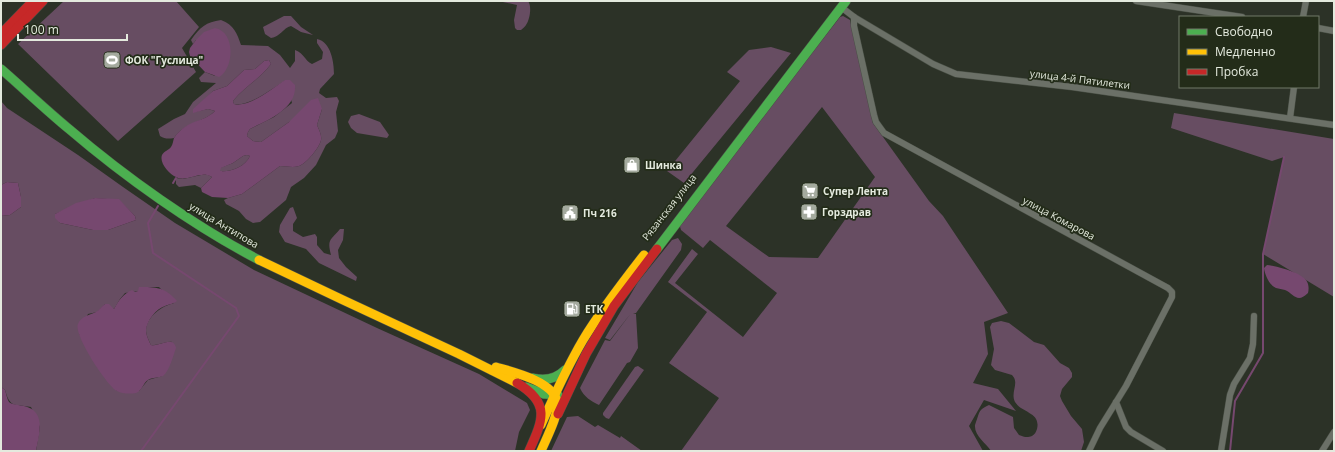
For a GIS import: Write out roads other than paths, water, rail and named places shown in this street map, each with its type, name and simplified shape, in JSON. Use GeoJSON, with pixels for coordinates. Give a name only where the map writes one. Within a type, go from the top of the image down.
{"type":"FeatureCollection","features":[{"type":"Feature","properties":{"kind":"main road"},"geometry":{"type":"LineString","coordinates":[[1,34],[33,1]]}},
{"type":"Feature","properties":{"kind":"main road"},"geometry":{"type":"LineString","coordinates":[[1,45],[43,1]]}},
{"type":"Feature","properties":{"kind":"main road","name":"Рязанская улица"},"geometry":{"type":"LineString","coordinates":[[550,431],[586,354],[614,306],[843,4]]}},
{"type":"Feature","properties":{"kind":"main road","name":"Рязанская улица"},"geometry":{"type":"LineString","coordinates":[[529,451],[569,366],[589,330],[610,298],[815,42]]}},
{"type":"Feature","properties":{"kind":"main road","name":"улица Антипова"},"geometry":{"type":"LineString","coordinates":[[1,69],[36,101],[104,156],[157,196],[242,250],[306,283],[464,356],[523,386],[538,400],[541,408],[541,425]]}},
{"type":"Feature","properties":{"kind":"main road","name":"улица Антипова"},"geometry":{"type":"LineString","coordinates":[[464,356],[527,377],[540,384],[555,396]]}},
{"type":"Feature","properties":{"kind":"main road"},"geometry":{"type":"LineString","coordinates":[[527,377],[540,380],[549,379],[563,373],[569,366]]}},
{"type":"Feature","properties":{"kind":"main road"},"geometry":{"type":"LineString","coordinates":[[523,386],[544,394],[555,396],[562,394],[569,388]]}},
{"type":"Feature","properties":{"kind":"main road"},"geometry":{"type":"LineString","coordinates":[[541,451],[550,431],[557,405],[555,396]]}},
{"type":"Feature","properties":{"kind":"street"},"geometry":{"type":"LineString","coordinates":[[1136,1],[1235,16]]}},
{"type":"Feature","properties":{"kind":"street"},"geometry":{"type":"LineString","coordinates":[[1303,16],[1306,1]]}},
{"type":"Feature","properties":{"kind":"street","name":"улица 4-й Пятилетки"},"geometry":{"type":"LineString","coordinates":[[843,4],[854,17],[933,64],[956,74],[1072,87],[1334,125]]}},
{"type":"Feature","properties":{"kind":"street","name":"улица Комарова"},"geometry":{"type":"LineString","coordinates":[[854,17],[854,26],[874,115],[876,122],[884,133],[1168,288],[1172,292],[1172,297],[1126,386],[1100,428],[1089,451]]}},
{"type":"Feature","properties":{"kind":"street"},"geometry":{"type":"LineString","coordinates":[[1319,28],[1334,31]]}},
{"type":"Feature","properties":{"kind":"street"},"geometry":{"type":"LineString","coordinates":[[1290,118],[1294,88]]}},
{"type":"Feature","properties":{"kind":"street"},"geometry":{"type":"LineString","coordinates":[[1221,451],[1230,395],[1234,384],[1250,358],[1253,344],[1254,316]]}},
{"type":"Feature","properties":{"kind":"street"},"geometry":{"type":"LineString","coordinates":[[1116,402],[1126,426],[1131,432],[1163,451]]}},
{"type":"Feature","properties":{"kind":"street"},"geometry":{"type":"LineString","coordinates":[[1322,451],[1334,432]]}},
{"type":"Feature","properties":{"kind":"waterway"},"geometry":{"type":"LineString","coordinates":[[1230,451],[1235,401],[1263,353],[1263,254],[1284,157]]}},
{"type":"Feature","properties":{"kind":"waterway"},"geometry":{"type":"LineString","coordinates":[[173,183],[176,178]]}},
{"type":"Feature","properties":{"kind":"waterway"},"geometry":{"type":"LineString","coordinates":[[141,451],[239,316],[236,308],[153,253],[148,223],[158,206]]}},
{"type":"Feature","properties":{"kind":"place","name":"ФОК \"Гуслица\""},"geometry":{"type":"Point","coordinates":[112,60]}},
{"type":"Feature","properties":{"kind":"place","name":"Шинка"},"geometry":{"type":"Point","coordinates":[632,165]}},
{"type":"Feature","properties":{"kind":"place","name":"Супер Лента"},"geometry":{"type":"Point","coordinates":[810,191]}},
{"type":"Feature","properties":{"kind":"place","name":"Горздрав"},"geometry":{"type":"Point","coordinates":[809,212]}},
{"type":"Feature","properties":{"kind":"place","name":"Пч 216"},"geometry":{"type":"Point","coordinates":[570,213]}},
{"type":"Feature","properties":{"kind":"place","name":"ЕТК"},"geometry":{"type":"Point","coordinates":[572,309]}}]}
